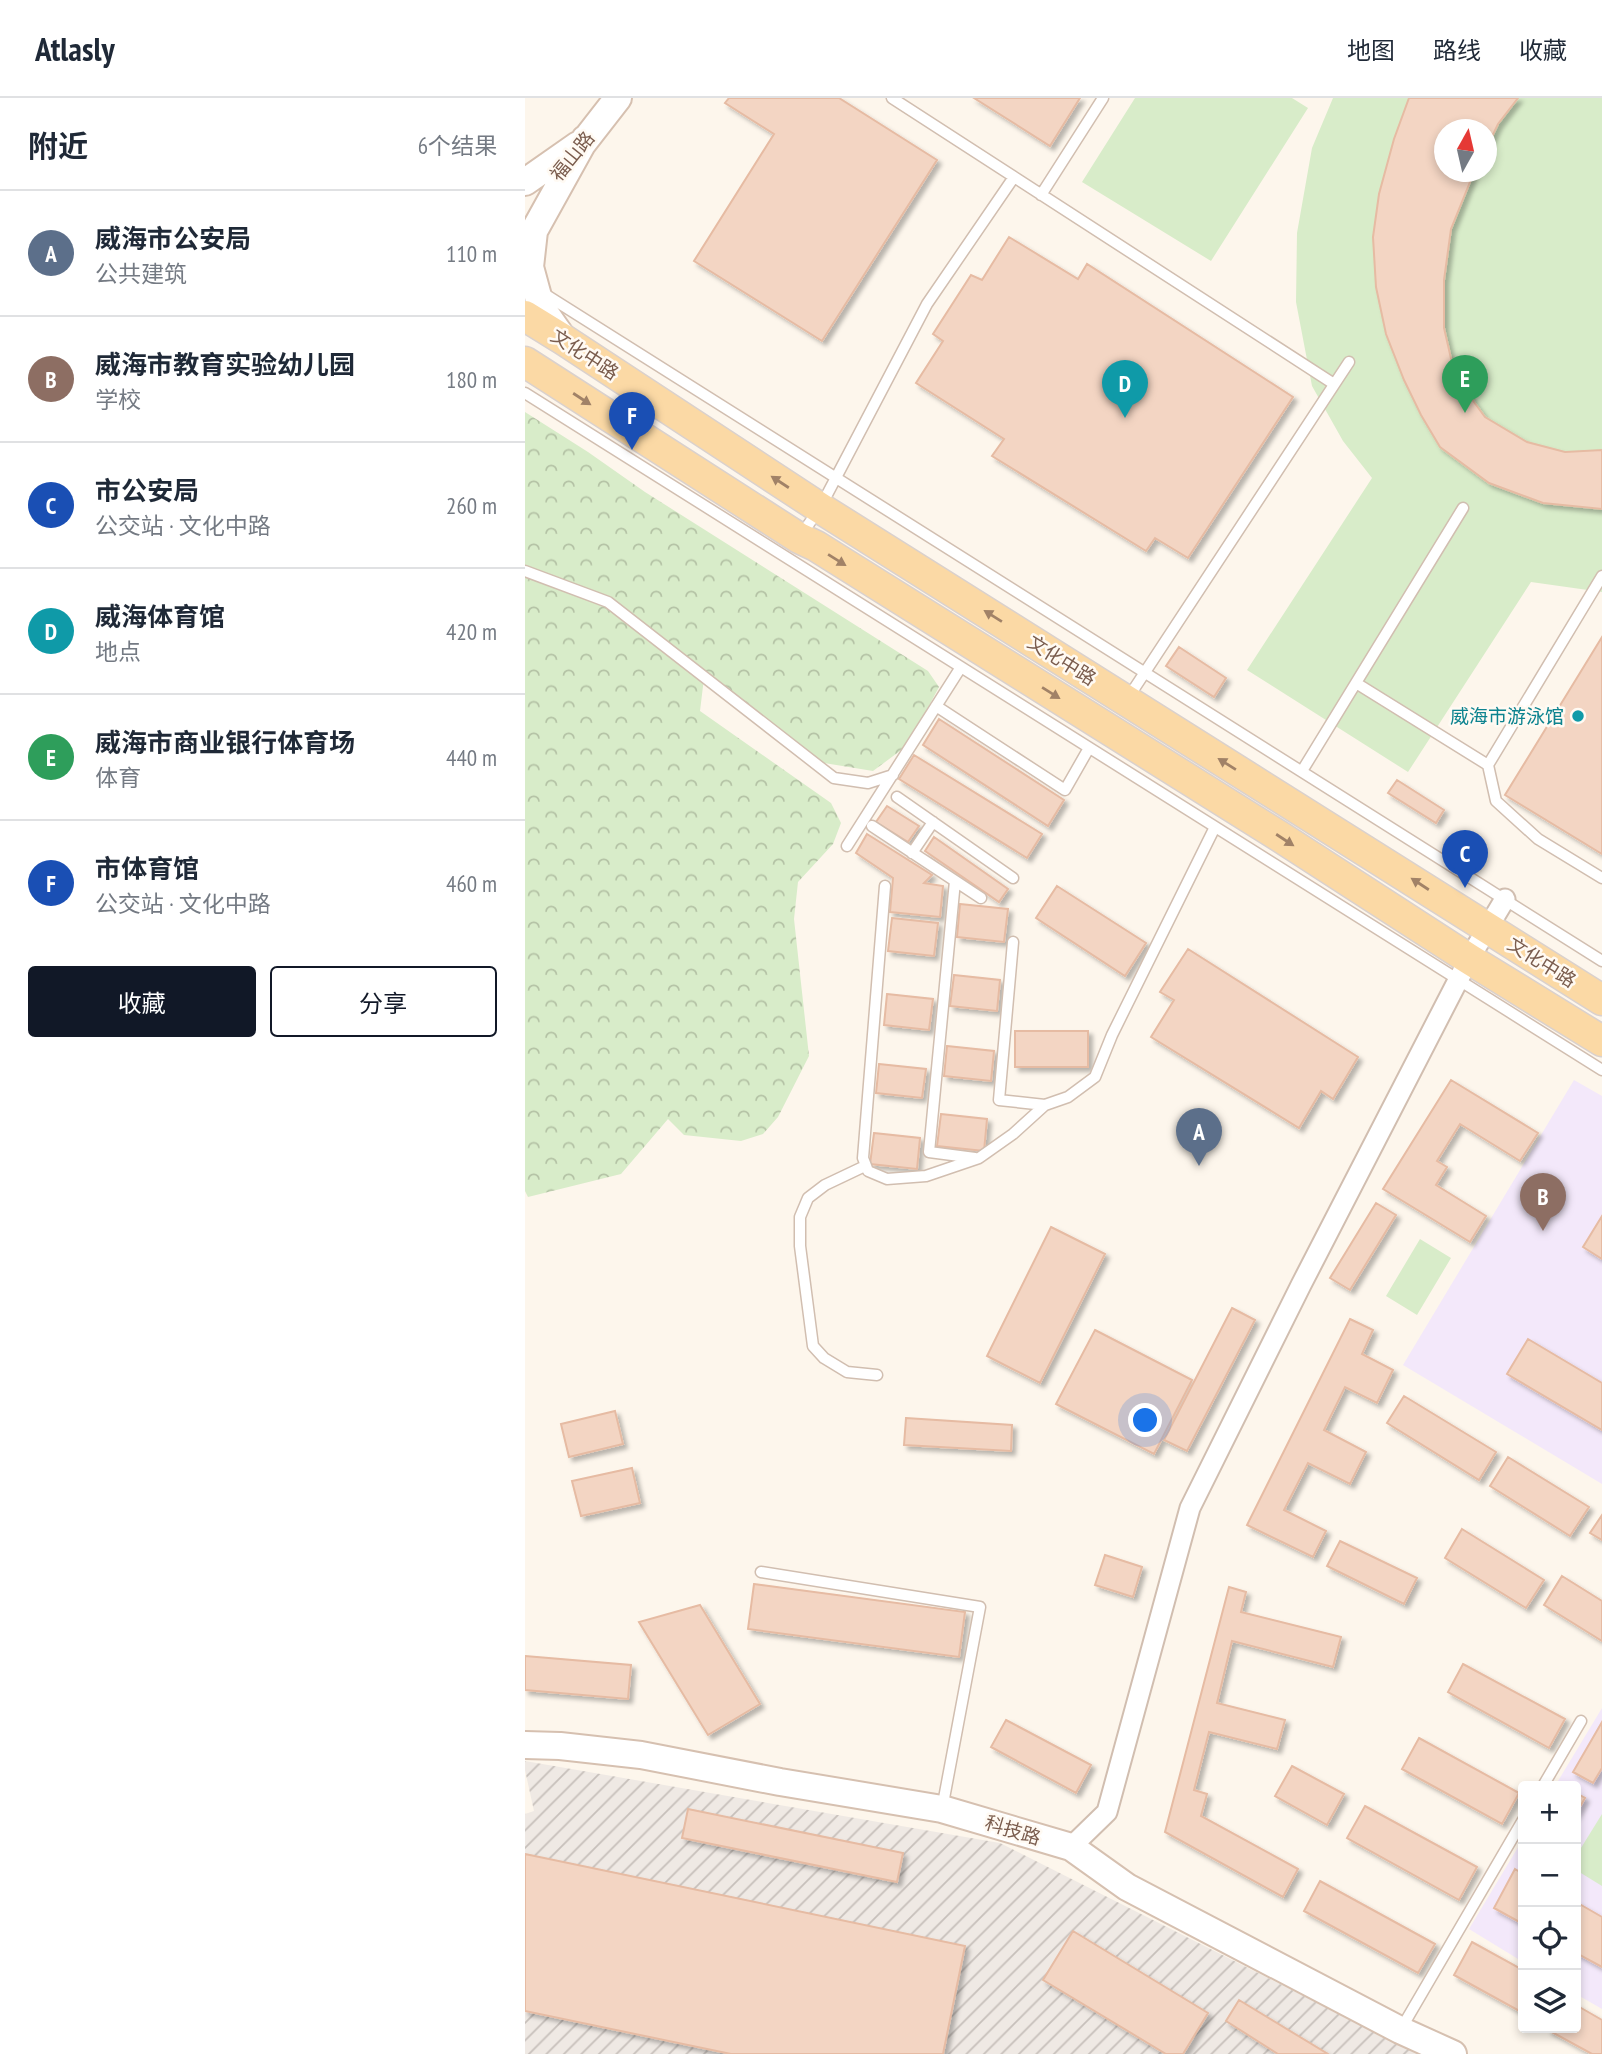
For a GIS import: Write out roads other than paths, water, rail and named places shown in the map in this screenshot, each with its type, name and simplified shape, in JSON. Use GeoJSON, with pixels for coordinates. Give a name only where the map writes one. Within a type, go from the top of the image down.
{"type":"FeatureCollection","features":[{"type":"Feature","properties":{"kind":"main road","name":"福山路"},"geometry":{"type":"LineString","coordinates":[[525,214],[618,98]]}},
{"type":"Feature","properties":{"kind":"main road"},"geometry":{"type":"LineString","coordinates":[[525,182],[585,139]]}},
{"type":"Feature","properties":{"kind":"main road"},"geometry":{"type":"LineString","coordinates":[[564,340],[541,307],[530,267],[534,231],[585,139]]}},
{"type":"Feature","properties":{"kind":"main road","name":"文化中路"},"geometry":{"type":"LineString","coordinates":[[525,316],[820,508],[1602,999]]}},
{"type":"Feature","properties":{"kind":"main road","name":"文化中路"},"geometry":{"type":"LineString","coordinates":[[526,370],[815,546],[1256,821],[1464,970],[1602,1041]]}},
{"type":"Feature","properties":{"kind":"main road","name":"科技路"},"geometry":{"type":"LineString","coordinates":[[525,1745],[641,1755],[942,1809],[1071,1847],[1127,1887],[1401,2030],[1453,2054]]}},
{"type":"Feature","properties":{"kind":"street"},"geometry":{"type":"LineString","coordinates":[[1071,1847],[1107,1812],[1190,1508],[1301,1285],[1464,970],[1505,899]]}},
{"type":"Feature","properties":{"kind":"lane"},"geometry":{"type":"LineString","coordinates":[[892,98],[1334,384]]}},
{"type":"Feature","properties":{"kind":"lane"},"geometry":{"type":"LineString","coordinates":[[1041,195],[1103,98]]}},
{"type":"Feature","properties":{"kind":"lane"},"geometry":{"type":"LineString","coordinates":[[799,538],[820,508],[927,304],[1014,177]]}},
{"type":"Feature","properties":{"kind":"lane"},"geometry":{"type":"LineString","coordinates":[[536,289],[835,480],[1602,961]]}},
{"type":"Feature","properties":{"kind":"lane"},"geometry":{"type":"LineString","coordinates":[[1127,701],[1349,362]]}},
{"type":"Feature","properties":{"kind":"lane"},"geometry":{"type":"LineString","coordinates":[[526,370],[961,667],[1215,827],[1464,970],[1602,1070]]}},
{"type":"Feature","properties":{"kind":"lane"},"geometry":{"type":"LineString","coordinates":[[1302,771],[1463,508]]}},
{"type":"Feature","properties":{"kind":"lane"},"geometry":{"type":"LineString","coordinates":[[525,571],[608,602],[834,778],[868,783],[893,775]]}},
{"type":"Feature","properties":{"kind":"lane"},"geometry":{"type":"LineString","coordinates":[[1602,576],[1488,765],[1496,801],[1538,839],[1602,878]]}},
{"type":"Feature","properties":{"kind":"lane"},"geometry":{"type":"LineString","coordinates":[[848,846],[961,667]]}},
{"type":"Feature","properties":{"kind":"lane"},"geometry":{"type":"LineString","coordinates":[[1356,683],[1488,765]]}},
{"type":"Feature","properties":{"kind":"lane"},"geometry":{"type":"LineString","coordinates":[[936,706],[1065,790],[1089,748]]}},
{"type":"Feature","properties":{"kind":"lane"},"geometry":{"type":"LineString","coordinates":[[897,797],[1013,878]]}},
{"type":"Feature","properties":{"kind":"lane"},"geometry":{"type":"LineString","coordinates":[[912,853],[933,822]]}},
{"type":"Feature","properties":{"kind":"lane"},"geometry":{"type":"LineString","coordinates":[[871,826],[981,898]]}},
{"type":"Feature","properties":{"kind":"lane"},"geometry":{"type":"LineString","coordinates":[[885,886],[863,1158],[868,1171],[887,1178],[926,1176],[979,1158],[1013,1134],[1045,1105],[1068,1097],[1095,1077],[1112,1035],[1215,827]]}},
{"type":"Feature","properties":{"kind":"lane"},"geometry":{"type":"LineString","coordinates":[[954,881],[929,1153],[979,1158]]}},
{"type":"Feature","properties":{"kind":"lane"},"geometry":{"type":"LineString","coordinates":[[1013,942],[999,1100],[1045,1105]]}},
{"type":"Feature","properties":{"kind":"lane"},"geometry":{"type":"LineString","coordinates":[[865,1166],[825,1185],[809,1198],[800,1217],[800,1246],[813,1346],[824,1358],[847,1372],[877,1375]]}},
{"type":"Feature","properties":{"kind":"lane"},"geometry":{"type":"LineString","coordinates":[[761,1572],[980,1607],[942,1809]]}},
{"type":"Feature","properties":{"kind":"lane"},"geometry":{"type":"LineString","coordinates":[[1546,1781],[1581,1721]]}},
{"type":"Feature","properties":{"kind":"lane"},"geometry":{"type":"LineString","coordinates":[[1401,2030],[1518,1829]]}},
{"type":"Feature","properties":{"kind":"place","name":"威海市商业银行体育场"},"geometry":{"type":"Point","coordinates":[1465,413]}},
{"type":"Feature","properties":{"kind":"place","name":"威海体育馆"},"geometry":{"type":"Point","coordinates":[1125,418]}},
{"type":"Feature","properties":{"kind":"place","name":"市体育馆"},"geometry":{"type":"Point","coordinates":[632,450]}},
{"type":"Feature","properties":{"kind":"place","name":"威海市游泳馆"},"geometry":{"type":"Point","coordinates":[1578,716]}},
{"type":"Feature","properties":{"kind":"place","name":"市公安局"},"geometry":{"type":"Point","coordinates":[1465,888]}},
{"type":"Feature","properties":{"kind":"place","name":"威海市公安局"},"geometry":{"type":"Point","coordinates":[1199,1166]}},
{"type":"Feature","properties":{"kind":"place","name":"威海市教育实验幼儿园"},"geometry":{"type":"Point","coordinates":[1543,1231]}}]}
